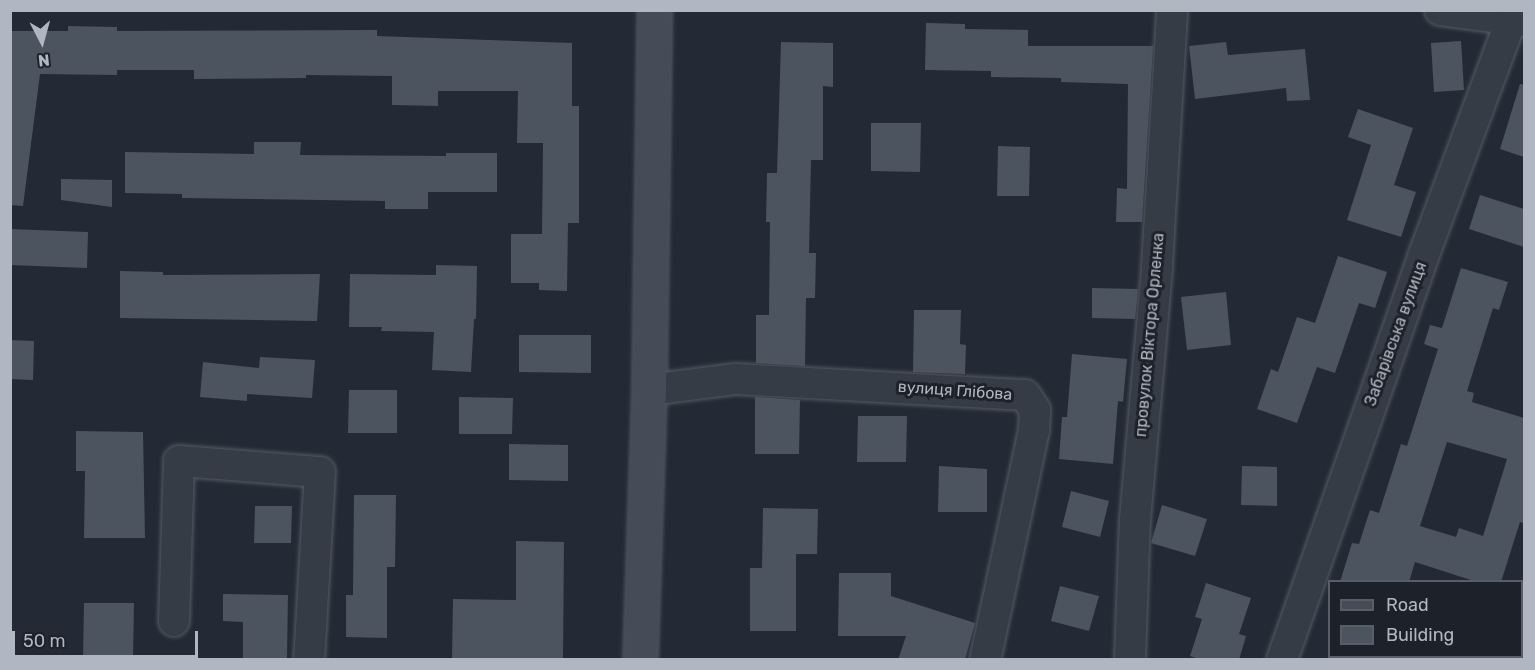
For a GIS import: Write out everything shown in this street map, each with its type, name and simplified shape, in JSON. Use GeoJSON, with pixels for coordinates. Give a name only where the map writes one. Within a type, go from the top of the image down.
{"type":"FeatureCollection","features":[{"type":"Feature","properties":{"kind":"main road"},"geometry":{"type":"LineString","coordinates":[[640,660],[650,390],[654,10]]}},
{"type":"Feature","properties":{"kind":"street","name":"провулок Віктора Орленка"},"geometry":{"type":"LineString","coordinates":[[1130,660],[1135,520],[1156,266],[1172,10]]}},
{"type":"Feature","properties":{"kind":"street"},"geometry":{"type":"LineString","coordinates":[[1440,10],[1517,17]]}},
{"type":"Feature","properties":{"kind":"street","name":"Забарівська вулиця"},"geometry":{"type":"LineString","coordinates":[[1282,660],[1419,268],[1517,17]]}},
{"type":"Feature","properties":{"kind":"street","name":"вулиця Глібова"},"geometry":{"type":"LineString","coordinates":[[650,390],[736,379],[1025,396],[1035,410],[1034,430],[985,660]]}},
{"type":"Feature","properties":{"kind":"street"},"geometry":{"type":"LineString","coordinates":[[174,621],[179,461],[320,472],[309,660]]}},
{"type":"Feature","properties":{"kind":"building"},"geometry":{"type":"Polygon","coordinates":[[[926,23],[965,24],[965,29],[1028,30],[1028,46],[1153,46],[1142,222],[1116,222],[1117,188],[1127,189],[1128,84],[1061,82],[1061,78],[991,77],[991,71],[925,70],[926,23]]]}},
{"type":"Feature","properties":{"kind":"building"},"geometry":{"type":"Polygon","coordinates":[[[68,26],[117,27],[117,31],[377,30],[377,36],[572,43],[572,106],[579,106],[579,223],[568,223],[567,291],[539,290],[539,283],[511,283],[511,234],[542,234],[543,143],[517,143],[518,91],[438,91],[438,106],[392,105],[392,76],[306,75],[306,78],[194,79],[194,70],[117,70],[117,75],[40,74],[23,206],[10,205],[10,31],[68,31],[68,26]]]}},
{"type":"Feature","properties":{"kind":"building"},"geometry":{"type":"Polygon","coordinates":[[[1461,41],[1464,90],[1434,92],[1431,43],[1461,41]]]}},
{"type":"Feature","properties":{"kind":"building"},"geometry":{"type":"Polygon","coordinates":[[[781,42],[833,43],[833,87],[823,86],[823,160],[811,160],[809,253],[816,253],[815,298],[806,298],[805,366],[756,363],[756,315],[769,315],[770,222],[766,222],[767,173],[777,173],[781,42]]]}},
{"type":"Feature","properties":{"kind":"building"},"geometry":{"type":"Polygon","coordinates":[[[1226,42],[1228,55],[1305,49],[1310,100],[1287,101],[1286,88],[1195,99],[1189,46],[1226,42]]]}},
{"type":"Feature","properties":{"kind":"building"},"geometry":{"type":"Polygon","coordinates":[[[1520,84],[1524,85],[1524,157],[1500,149],[1520,84]]]}},
{"type":"Feature","properties":{"kind":"building"},"geometry":{"type":"Polygon","coordinates":[[[1358,109],[1413,128],[1394,185],[1416,192],[1401,237],[1347,220],[1371,145],[1348,137],[1358,109]]]}},
{"type":"Feature","properties":{"kind":"building"},"geometry":{"type":"Polygon","coordinates":[[[871,123],[921,123],[920,172],[871,171],[871,123]]]}},
{"type":"Feature","properties":{"kind":"building"},"geometry":{"type":"Polygon","coordinates":[[[254,142],[301,142],[300,155],[446,156],[446,153],[497,153],[497,192],[428,192],[428,209],[385,209],[385,201],[182,198],[182,194],[125,193],[125,152],[254,154],[254,142]]]}},
{"type":"Feature","properties":{"kind":"building"},"geometry":{"type":"Polygon","coordinates":[[[998,146],[1030,147],[1029,196],[997,196],[998,146]]]}},
{"type":"Feature","properties":{"kind":"building"},"geometry":{"type":"Polygon","coordinates":[[[61,179],[112,180],[112,207],[61,200],[61,179]]]}},
{"type":"Feature","properties":{"kind":"building"},"geometry":{"type":"Polygon","coordinates":[[[1480,195],[1524,209],[1524,247],[1469,229],[1480,195]]]}},
{"type":"Feature","properties":{"kind":"building"},"geometry":{"type":"Polygon","coordinates":[[[10,229],[88,232],[87,268],[10,265],[10,229]]]}},
{"type":"Feature","properties":{"kind":"building"},"geometry":{"type":"Polygon","coordinates":[[[1338,256],[1387,272],[1375,308],[1359,303],[1335,373],[1317,367],[1297,423],[1257,409],[1271,369],[1278,372],[1297,317],[1315,323],[1338,256]]]}},
{"type":"Feature","properties":{"kind":"building"},"geometry":{"type":"Polygon","coordinates":[[[436,265],[477,266],[476,319],[474,319],[471,372],[432,370],[434,332],[381,331],[382,327],[349,327],[350,274],[436,275],[436,265]]]}},
{"type":"Feature","properties":{"kind":"building"},"geometry":{"type":"Polygon","coordinates":[[[1461,268],[1508,282],[1499,310],[1493,308],[1467,391],[1474,393],[1472,402],[1524,418],[1524,523],[1520,522],[1502,580],[1471,580],[1415,562],[1410,580],[1341,580],[1352,543],[1359,544],[1370,510],[1379,513],[1401,444],[1407,446],[1438,349],[1424,344],[1430,325],[1442,328],[1461,268]],[[1447,442],[1420,526],[1456,537],[1459,528],[1483,536],[1507,459],[1447,442]]]}},
{"type":"Feature","properties":{"kind":"building"},"geometry":{"type":"Polygon","coordinates":[[[120,271],[163,272],[163,275],[320,274],[317,321],[120,318],[120,271]]]}},
{"type":"Feature","properties":{"kind":"building"},"geometry":{"type":"Polygon","coordinates":[[[1092,288],[1138,289],[1135,319],[1092,318],[1092,288]]]}},
{"type":"Feature","properties":{"kind":"building"},"geometry":{"type":"Polygon","coordinates":[[[1226,292],[1231,345],[1187,350],[1181,297],[1226,292]]]}},
{"type":"Feature","properties":{"kind":"building"},"geometry":{"type":"Polygon","coordinates":[[[914,310],[961,310],[960,344],[966,345],[965,374],[913,372],[914,310]]]}},
{"type":"Feature","properties":{"kind":"building"},"geometry":{"type":"Polygon","coordinates":[[[519,335],[591,335],[591,373],[519,372],[519,335]]]}},
{"type":"Feature","properties":{"kind":"building"},"geometry":{"type":"Polygon","coordinates":[[[10,340],[34,341],[33,380],[10,379],[10,340]]]}},
{"type":"Feature","properties":{"kind":"building"},"geometry":{"type":"Polygon","coordinates":[[[1072,354],[1127,359],[1123,402],[1118,401],[1113,464],[1059,459],[1062,417],[1067,417],[1072,354]]]}},
{"type":"Feature","properties":{"kind":"building"},"geometry":{"type":"Polygon","coordinates":[[[260,357],[315,360],[312,398],[247,394],[247,401],[200,397],[203,362],[259,368],[260,357]]]}},
{"type":"Feature","properties":{"kind":"building"},"geometry":{"type":"Polygon","coordinates":[[[349,390],[397,390],[397,433],[348,433],[349,390]]]}},
{"type":"Feature","properties":{"kind":"building"},"geometry":{"type":"Polygon","coordinates":[[[459,397],[513,398],[512,434],[459,434],[459,397]]]}},
{"type":"Feature","properties":{"kind":"building"},"geometry":{"type":"Polygon","coordinates":[[[755,397],[800,400],[799,454],[755,454],[755,397]]]}},
{"type":"Feature","properties":{"kind":"building"},"geometry":{"type":"Polygon","coordinates":[[[858,416],[907,416],[906,462],[857,462],[858,416]]]}},
{"type":"Feature","properties":{"kind":"building"},"geometry":{"type":"Polygon","coordinates":[[[76,431],[143,432],[145,538],[84,538],[85,471],[76,471],[76,431]]]}},
{"type":"Feature","properties":{"kind":"building"},"geometry":{"type":"Polygon","coordinates":[[[509,444],[568,445],[568,481],[509,480],[509,444]]]}},
{"type":"Feature","properties":{"kind":"building"},"geometry":{"type":"Polygon","coordinates":[[[939,466],[987,469],[987,512],[938,512],[939,466]]]}},
{"type":"Feature","properties":{"kind":"building"},"geometry":{"type":"Polygon","coordinates":[[[1242,466],[1277,467],[1277,506],[1241,505],[1242,466]]]}},
{"type":"Feature","properties":{"kind":"building"},"geometry":{"type":"Polygon","coordinates":[[[1071,491],[1109,501],[1100,537],[1062,527],[1071,491]]]}},
{"type":"Feature","properties":{"kind":"building"},"geometry":{"type":"Polygon","coordinates":[[[354,495],[396,495],[395,567],[387,567],[387,638],[346,637],[346,595],[353,595],[354,495]]]}},
{"type":"Feature","properties":{"kind":"building"},"geometry":{"type":"Polygon","coordinates":[[[1162,505],[1207,519],[1195,556],[1151,543],[1162,505]]]}},
{"type":"Feature","properties":{"kind":"building"},"geometry":{"type":"Polygon","coordinates":[[[255,506],[292,506],[291,543],[254,543],[255,506]]]}},
{"type":"Feature","properties":{"kind":"building"},"geometry":{"type":"Polygon","coordinates":[[[763,508],[818,509],[817,554],[796,554],[796,631],[750,631],[750,568],[762,568],[763,508]]]}},
{"type":"Feature","properties":{"kind":"building"},"geometry":{"type":"Polygon","coordinates":[[[516,541],[564,542],[563,660],[452,658],[453,599],[516,600],[516,541]]]}},
{"type":"Feature","properties":{"kind":"building"},"geometry":{"type":"Polygon","coordinates":[[[839,573],[891,573],[891,596],[975,623],[965,660],[898,660],[906,636],[838,636],[839,573]]]}},
{"type":"Feature","properties":{"kind":"building"},"geometry":{"type":"Polygon","coordinates":[[[1206,583],[1251,598],[1239,634],[1246,636],[1239,660],[1201,660],[1190,656],[1202,619],[1195,617],[1206,583]]]}},
{"type":"Feature","properties":{"kind":"building"},"geometry":{"type":"Polygon","coordinates":[[[1060,586],[1099,596],[1089,631],[1051,621],[1060,586]]]}},
{"type":"Feature","properties":{"kind":"building"},"geometry":{"type":"Polygon","coordinates":[[[223,594],[288,595],[287,660],[243,660],[243,622],[223,621],[223,594]]]}},
{"type":"Feature","properties":{"kind":"building"},"geometry":{"type":"Polygon","coordinates":[[[84,603],[134,603],[133,660],[83,660],[84,603]]]}}]}
